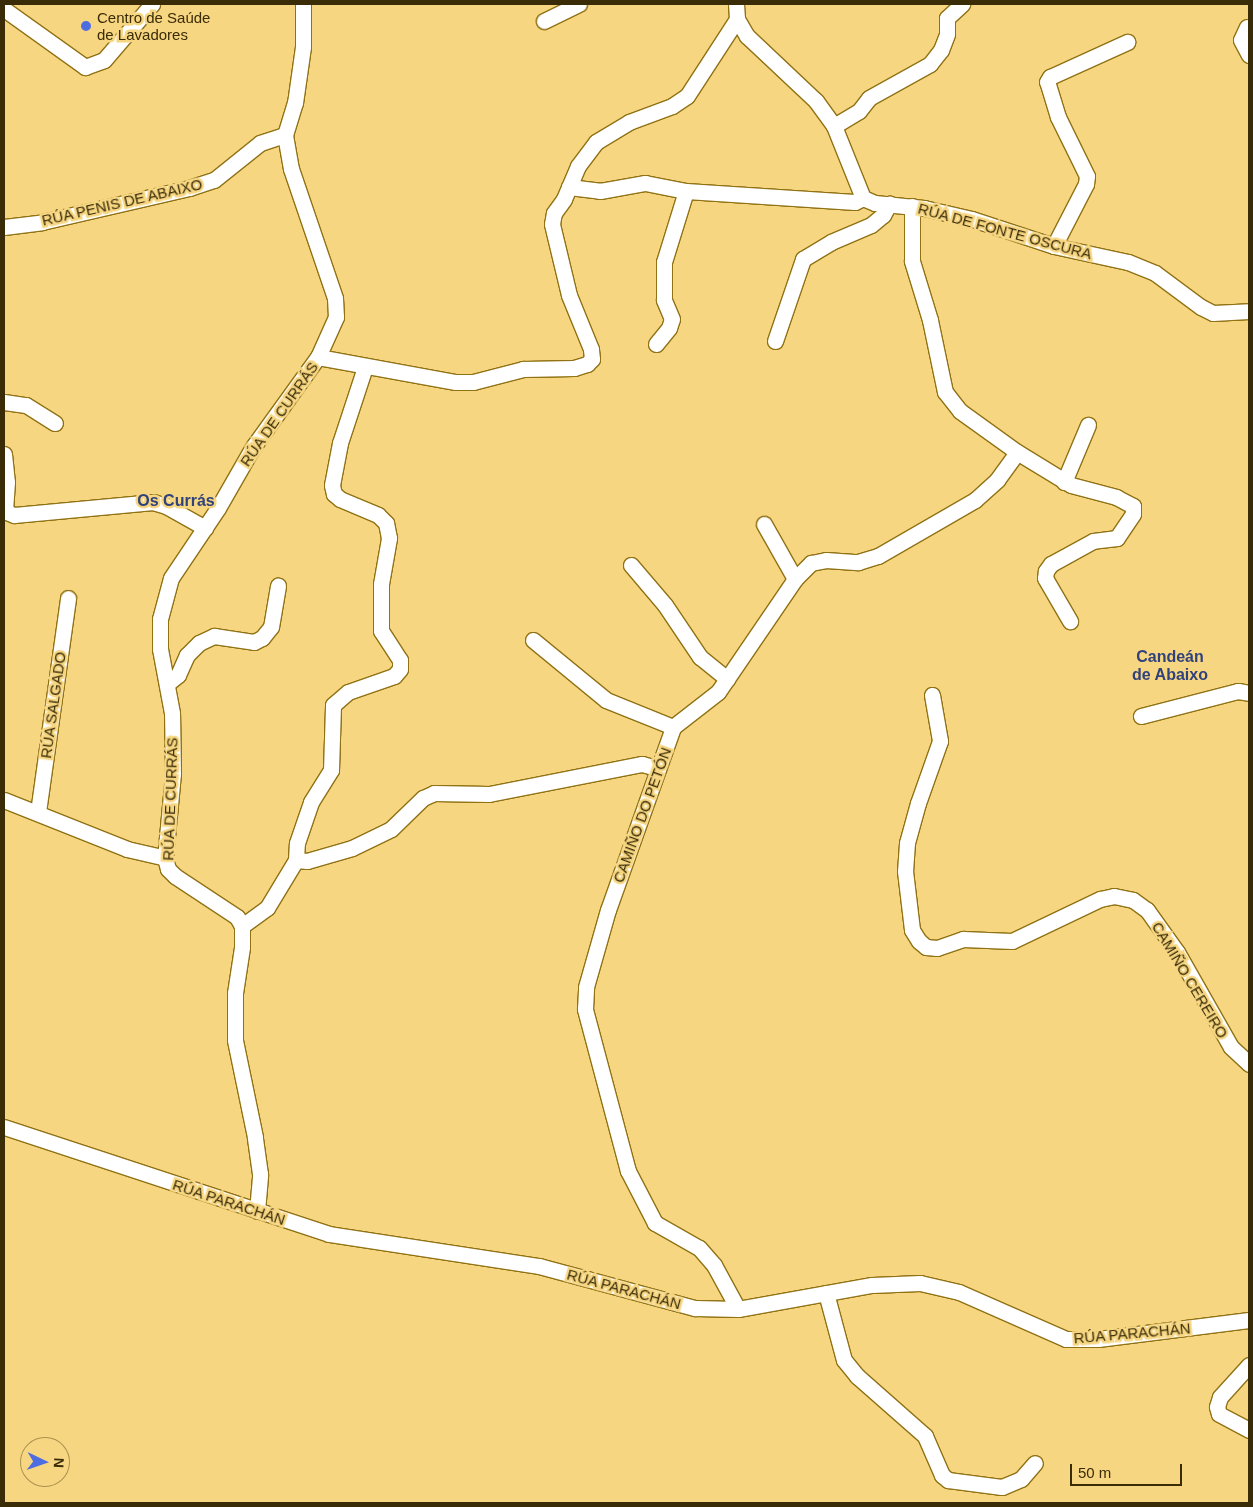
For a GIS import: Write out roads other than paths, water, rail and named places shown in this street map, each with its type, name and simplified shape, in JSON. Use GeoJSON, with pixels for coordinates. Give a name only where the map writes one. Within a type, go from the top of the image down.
{"type":"FeatureCollection","features":[{"type":"Feature","properties":{"kind":"street"},"geometry":{"type":"LineString","coordinates":[[285,135],[294,102],[303,47],[303,4]]}},
{"type":"Feature","properties":{"kind":"street"},"geometry":{"type":"LineString","coordinates":[[544,21],[579,4]]}},
{"type":"Feature","properties":{"kind":"street"},"geometry":{"type":"LineString","coordinates":[[834,126],[859,111],[869,98],[930,64],[944,42],[947,18],[962,4]]}},
{"type":"Feature","properties":{"kind":"street"},"geometry":{"type":"LineString","coordinates":[[8,9],[85,66],[104,60],[148,5]]}},
{"type":"Feature","properties":{"kind":"street"},"geometry":{"type":"LineString","coordinates":[[569,187],[600,191],[645,183],[686,191],[856,202],[863,198],[834,126],[816,102],[748,36],[736,11]]}},
{"type":"Feature","properties":{"kind":"street"},"geometry":{"type":"LineString","coordinates":[[318,357],[456,382],[473,382],[523,369],[574,368],[587,364],[592,359],[592,349],[569,295],[552,224],[554,213],[569,187],[578,166],[596,142],[629,122],[672,106],[687,96],[736,11]]}},
{"type":"Feature","properties":{"kind":"street"},"geometry":{"type":"LineString","coordinates":[[1247,27],[1241,40],[1249,55]]}},
{"type":"Feature","properties":{"kind":"street"},"geometry":{"type":"LineString","coordinates":[[1054,246],[1086,184],[1087,176],[1058,117],[1047,82],[1050,78],[1127,42]]}},
{"type":"Feature","properties":{"kind":"street","name":"RÚA PENIS DE ABAIXO"},"geometry":{"type":"LineString","coordinates":[[4,227],[42,222],[161,195],[214,180],[260,143],[285,135]]}},
{"type":"Feature","properties":{"kind":"street","name":"RÚA DE CURRÁS"},"geometry":{"type":"LineString","coordinates":[[242,926],[237,917],[175,876],[168,869],[165,858],[173,774],[168,683],[160,649],[164,598],[171,578],[205,528],[253,447],[318,357],[336,316],[337,307],[290,170],[285,135]]}},
{"type":"Feature","properties":{"kind":"street"},"geometry":{"type":"LineString","coordinates":[[656,344],[669,328],[672,319],[664,300],[664,262],[686,191]]}},
{"type":"Feature","properties":{"kind":"street","name":"RÚA DE FONTE OSCURA"},"geometry":{"type":"LineString","coordinates":[[863,198],[972,219],[1054,246],[1128,262],[1155,273],[1201,308],[1213,313],[1249,311]]}},
{"type":"Feature","properties":{"kind":"street"},"geometry":{"type":"LineString","coordinates":[[775,341],[804,259],[831,242],[871,225],[883,215],[888,204]]}},
{"type":"Feature","properties":{"kind":"street"},"geometry":{"type":"LineString","coordinates":[[912,206],[912,261],[930,320],[945,392],[960,411],[1017,452],[1064,482],[1093,494],[1116,497],[1132,506],[1133,514],[1116,538],[1094,541],[1051,564],[1046,571],[1045,578],[1070,621]]}},
{"type":"Feature","properties":{"kind":"street"},"geometry":{"type":"LineString","coordinates":[[257,1211],[260,1174],[255,1137],[234,1040],[234,993],[242,947],[242,926],[267,908],[296,860],[297,843],[311,802],[331,770],[333,705],[348,692],[394,676],[400,669],[400,660],[381,631],[381,584],[389,538],[386,523],[378,515],[340,499],[334,494],[332,484],[340,443],[365,367]]}},
{"type":"Feature","properties":{"kind":"street"},"geometry":{"type":"LineString","coordinates":[[4,402],[26,405],[55,423]]}},
{"type":"Feature","properties":{"kind":"street"},"geometry":{"type":"LineString","coordinates":[[1064,482],[1088,425]]}},
{"type":"Feature","properties":{"kind":"street","name":"CAMIÑO DO PETÓN"},"geometry":{"type":"LineString","coordinates":[[738,1309],[714,1265],[699,1248],[655,1223],[628,1171],[585,1009],[586,987],[608,910],[651,795],[657,768],[674,728],[718,692],[795,579],[811,563],[826,560],[858,562],[886,552],[975,500],[997,480],[1017,452]]}},
{"type":"Feature","properties":{"kind":"street"},"geometry":{"type":"LineString","coordinates":[[4,454],[7,482],[4,510],[14,515],[153,502],[166,506],[205,528]]}},
{"type":"Feature","properties":{"kind":"street"},"geometry":{"type":"LineString","coordinates":[[764,524],[795,579]]}},
{"type":"Feature","properties":{"kind":"street"},"geometry":{"type":"LineString","coordinates":[[631,566],[665,605],[700,657],[727,679]]}},
{"type":"Feature","properties":{"kind":"street"},"geometry":{"type":"LineString","coordinates":[[168,683],[178,675],[187,656],[199,643],[214,636],[254,642],[262,638],[271,627],[278,586]]}},
{"type":"Feature","properties":{"kind":"street","name":"RÚA SALGADO"},"geometry":{"type":"LineString","coordinates":[[38,812],[68,598]]}},
{"type":"Feature","properties":{"kind":"street"},"geometry":{"type":"LineString","coordinates":[[533,640],[606,700],[674,728]]}},
{"type":"Feature","properties":{"kind":"street"},"geometry":{"type":"LineString","coordinates":[[1141,716],[1238,691],[1249,693]]}},
{"type":"Feature","properties":{"kind":"street","name":"CAMIÑO CEREIRO"},"geometry":{"type":"LineString","coordinates":[[932,695],[940,741],[918,802],[907,843],[905,871],[912,930],[919,942],[926,947],[937,948],[963,938],[1012,941],[1100,899],[1114,896],[1133,900],[1147,910],[1176,952],[1231,1047],[1249,1064]]}},
{"type":"Feature","properties":{"kind":"street"},"geometry":{"type":"LineString","coordinates":[[296,860],[307,861],[352,848],[391,830],[423,798],[434,793],[489,794],[642,764],[657,768]]}},
{"type":"Feature","properties":{"kind":"street"},"geometry":{"type":"LineString","coordinates":[[4,800],[127,849],[165,858]]}},
{"type":"Feature","properties":{"kind":"street","name":"RÚA PARACHÁN"},"geometry":{"type":"LineString","coordinates":[[4,1128],[329,1234],[539,1266],[695,1308],[738,1309],[872,1285],[920,1283],[959,1292],[1066,1340],[1098,1339],[1249,1320]]}},
{"type":"Feature","properties":{"kind":"street"},"geometry":{"type":"LineString","coordinates":[[826,1293],[844,1360],[857,1376],[925,1436],[942,1475],[948,1480],[1002,1487],[1021,1479],[1035,1463]]}},
{"type":"Feature","properties":{"kind":"street"},"geometry":{"type":"LineString","coordinates":[[1249,1365],[1220,1397],[1217,1407],[1219,1414],[1249,1430]]}},
{"type":"Feature","properties":{"kind":"place","name":"Centro de Saúde de Lavadores"},"geometry":{"type":"Point","coordinates":[86,26]}},
{"type":"Feature","properties":{"kind":"district","name":"Os Currás"},"geometry":{"type":"Point","coordinates":[176,501]}},
{"type":"Feature","properties":{"kind":"district","name":"Candeán de Abaixo"},"geometry":{"type":"Point","coordinates":[1170,666]}}]}
